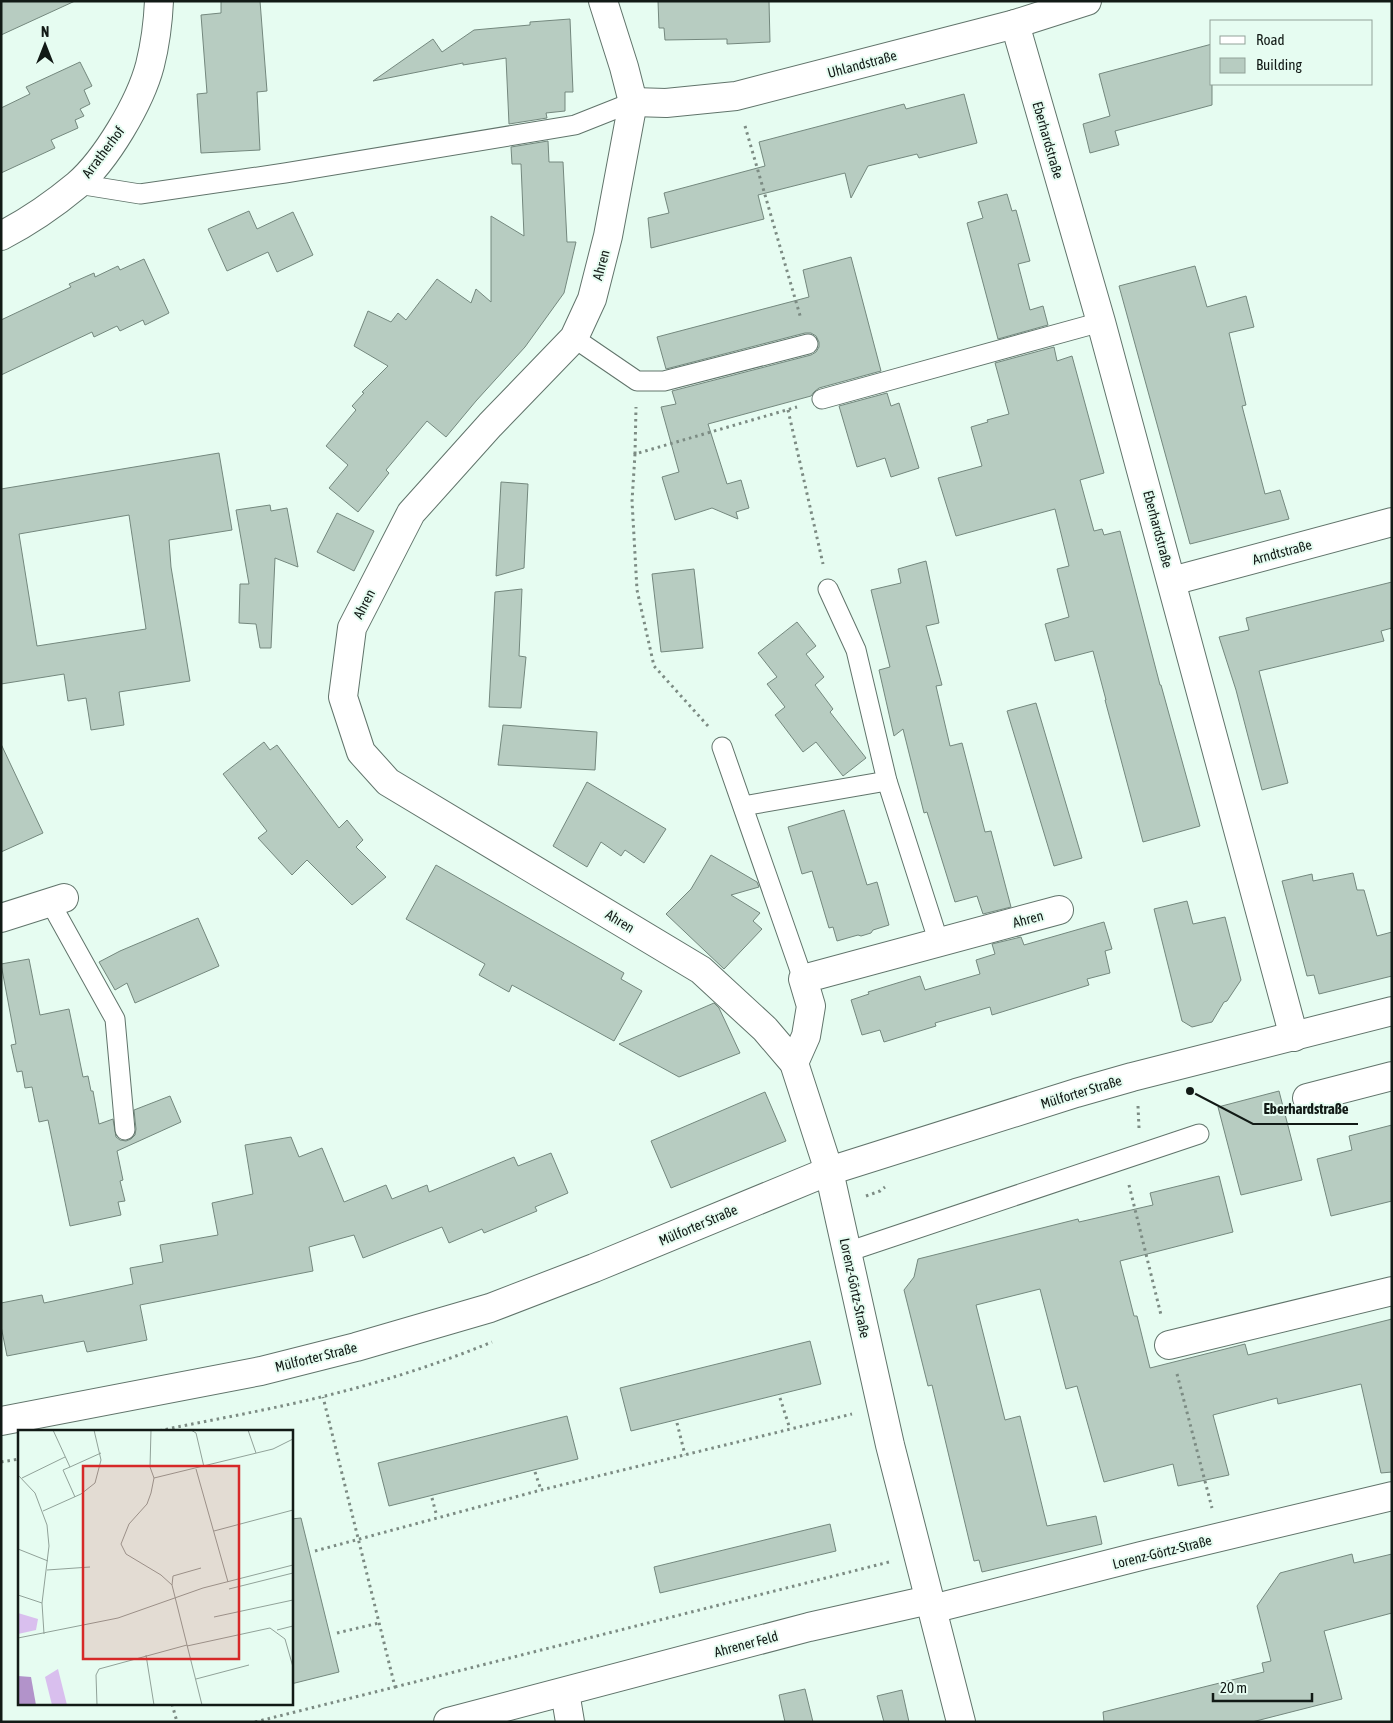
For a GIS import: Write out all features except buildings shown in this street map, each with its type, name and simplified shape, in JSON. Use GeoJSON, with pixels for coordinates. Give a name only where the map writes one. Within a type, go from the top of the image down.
{"type":"FeatureCollection","features":[{"type":"Feature","properties":{"kind":"street","name":"Arratherhof"},"geometry":{"type":"LineString","coordinates":[[1,236],[27,222],[78,184],[109,149],[130,113],[149,66],[158,20],[159,1]]}},
{"type":"Feature","properties":{"kind":"street","name":"Ahren"},"geometry":{"type":"LineString","coordinates":[[603,1],[633,102],[608,236],[592,300],[574,338],[490,425],[411,513],[352,628],[343,697],[361,752],[388,782],[701,970],[765,1029],[794,1063],[829,1171]]}},
{"type":"Feature","properties":{"kind":"street","name":"Uhlandstraße"},"geometry":{"type":"LineString","coordinates":[[633,102],[666,103],[736,96],[1015,24],[1083,2]]}},
{"type":"Feature","properties":{"kind":"street","name":"Eberhardstraße"},"geometry":{"type":"LineString","coordinates":[[1015,24],[1102,322],[1294,1037]]}},
{"type":"Feature","properties":{"kind":"street","name":"Arndtstraße"},"geometry":{"type":"LineString","coordinates":[[1172,581],[1392,522]]}},
{"type":"Feature","properties":{"kind":"street"},"geometry":{"type":"LineString","coordinates":[[1,918],[57,900]]}},
{"type":"Feature","properties":{"kind":"street","name":"Ahren"},"geometry":{"type":"LineString","coordinates":[[803,978],[1059,910]]}},
{"type":"Feature","properties":{"kind":"street"},"geometry":{"type":"LineString","coordinates":[[794,1063],[806,1036],[811,1006],[803,978]]}},
{"type":"Feature","properties":{"kind":"street","name":"Mülforter Straße"},"geometry":{"type":"LineString","coordinates":[[1,1421],[280,1367],[490,1308],[594,1268],[829,1171],[1132,1077],[1392,1011]]}},
{"type":"Feature","properties":{"kind":"street"},"geometry":{"type":"LineString","coordinates":[[1307,1098],[1392,1076]]}},
{"type":"Feature","properties":{"kind":"street","name":"Lorenz-Görtz-Straße"},"geometry":{"type":"LineString","coordinates":[[829,1171],[881,1407],[917,1555],[961,1722]]}},
{"type":"Feature","properties":{"kind":"street"},"geometry":{"type":"LineString","coordinates":[[1169,1345],[1392,1291]]}},
{"type":"Feature","properties":{"kind":"street","name":"Lorenz-Görtz-Straße"},"geometry":{"type":"LineString","coordinates":[[930,1604],[1220,1538],[1392,1496]]}},
{"type":"Feature","properties":{"kind":"street","name":"Ahrener Feld"},"geometry":{"type":"LineString","coordinates":[[448,1722],[809,1627],[930,1604]]}},
{"type":"Feature","properties":{"kind":"street"},"geometry":{"type":"LineString","coordinates":[[565,1692],[570,1722]]}},
{"type":"Feature","properties":{"kind":"lane"},"geometry":{"type":"LineString","coordinates":[[78,184],[140,194],[284,173],[575,125],[633,102]]}},
{"type":"Feature","properties":{"kind":"lane"},"geometry":{"type":"LineString","coordinates":[[822,399],[1102,322]]}},
{"type":"Feature","properties":{"kind":"lane"},"geometry":{"type":"LineString","coordinates":[[574,338],[637,381],[664,381],[808,344]]}},
{"type":"Feature","properties":{"kind":"lane"},"geometry":{"type":"LineString","coordinates":[[828,589],[856,650],[887,781],[939,943]]}},
{"type":"Feature","properties":{"kind":"lane"},"geometry":{"type":"LineString","coordinates":[[722,747],[803,978]]}},
{"type":"Feature","properties":{"kind":"lane"},"geometry":{"type":"LineString","coordinates":[[743,806],[887,781]]}},
{"type":"Feature","properties":{"kind":"lane"},"geometry":{"type":"LineString","coordinates":[[57,900],[115,1018],[125,1130]]}},
{"type":"Feature","properties":{"kind":"lane"},"geometry":{"type":"LineString","coordinates":[[847,1252],[1199,1134]]}},
{"type":"Feature","properties":{"kind":"path"},"geometry":{"type":"LineString","coordinates":[[736,96],[808,344]]}},
{"type":"Feature","properties":{"kind":"path"},"geometry":{"type":"LineString","coordinates":[[637,381],[632,501],[637,590],[654,666],[712,730],[722,747]]}},
{"type":"Feature","properties":{"kind":"path"},"geometry":{"type":"LineString","coordinates":[[635,454],[822,399]]}},
{"type":"Feature","properties":{"kind":"path"},"geometry":{"type":"LineString","coordinates":[[788,410],[828,589]]}},
{"type":"Feature","properties":{"kind":"path"},"geometry":{"type":"LineString","coordinates":[[1132,1077],[1137,1101],[1140,1135],[1124,1168],[1220,1538]]}},
{"type":"Feature","properties":{"kind":"path"},"geometry":{"type":"LineString","coordinates":[[324,1397],[395,1687]]}},
{"type":"Feature","properties":{"kind":"path"},"geometry":{"type":"LineString","coordinates":[[780,1398],[790,1428]]}},
{"type":"Feature","properties":{"kind":"path"},"geometry":{"type":"LineString","coordinates":[[315,1551],[541,1490],[881,1407]]}},
{"type":"Feature","properties":{"kind":"path"},"geometry":{"type":"LineString","coordinates":[[677,1423],[685,1455]]}},
{"type":"Feature","properties":{"kind":"path"},"geometry":{"type":"LineString","coordinates":[[1,1462],[18,1459]]}},
{"type":"Feature","properties":{"kind":"path"},"geometry":{"type":"LineString","coordinates":[[536,1472],[541,1490]]}},
{"type":"Feature","properties":{"kind":"path"},"geometry":{"type":"LineString","coordinates":[[432,1498],[437,1517]]}},
{"type":"Feature","properties":{"kind":"path"},"geometry":{"type":"LineString","coordinates":[[255,1722],[917,1555]]}},
{"type":"Feature","properties":{"kind":"path"},"geometry":{"type":"LineString","coordinates":[[337,1633],[379,1623]]}},
{"type":"Feature","properties":{"kind":"path"},"geometry":{"type":"LineString","coordinates":[[173,1706],[177,1722]]}},
{"type":"Feature","properties":{"kind":"place","name":"Eberhardstraße"},"geometry":{"type":"Point","coordinates":[1190,1091]}}]}
